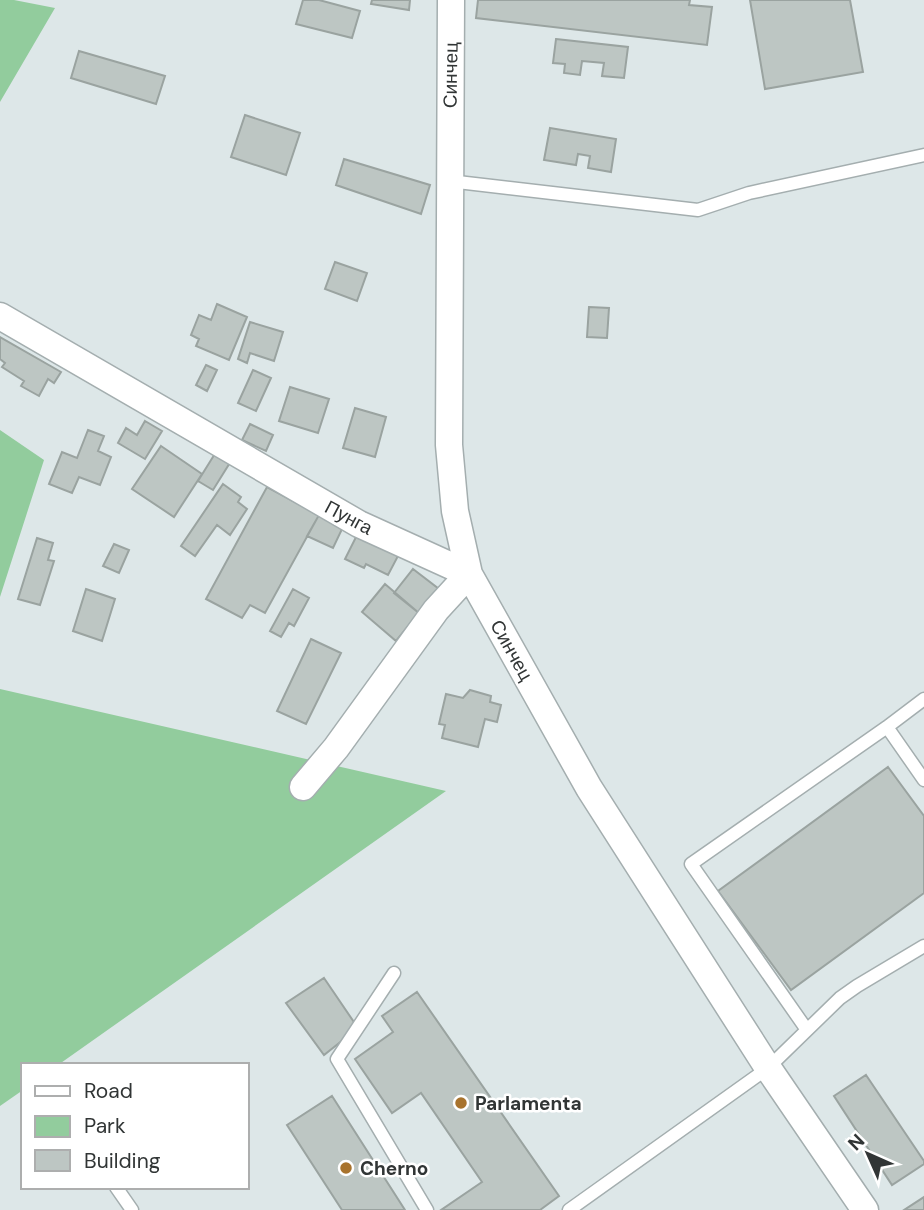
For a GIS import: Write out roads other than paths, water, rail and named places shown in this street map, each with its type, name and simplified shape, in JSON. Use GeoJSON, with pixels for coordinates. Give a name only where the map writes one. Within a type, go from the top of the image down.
{"type":"FeatureCollection","features":[{"type":"Feature","properties":{"kind":"street","name":"Синчец"},"geometry":{"type":"LineString","coordinates":[[451,0],[449,445],[455,511],[469,574],[589,788],[768,1068],[865,1210]]}},
{"type":"Feature","properties":{"kind":"street","name":"Пунга"},"geometry":{"type":"LineString","coordinates":[[0,316],[359,524],[469,574]]}},
{"type":"Feature","properties":{"kind":"street"},"geometry":{"type":"LineString","coordinates":[[303,786],[336,748],[436,610],[469,574]]}},
{"type":"Feature","properties":{"kind":"lane"},"geometry":{"type":"LineString","coordinates":[[449,181],[698,210],[748,193],[924,155]]}},
{"type":"Feature","properties":{"kind":"lane"},"geometry":{"type":"LineString","coordinates":[[807,1030],[691,864],[924,699]]}},
{"type":"Feature","properties":{"kind":"lane"},"geometry":{"type":"LineString","coordinates":[[887,727],[924,780]]}},
{"type":"Feature","properties":{"kind":"lane"},"geometry":{"type":"LineString","coordinates":[[569,1210],[768,1068],[849,992],[924,947]]}},
{"type":"Feature","properties":{"kind":"lane"},"geometry":{"type":"LineString","coordinates":[[394,973],[337,1059],[427,1210]]}},
{"type":"Feature","properties":{"kind":"lane"},"geometry":{"type":"LineString","coordinates":[[117,1189],[132,1210]]}},
{"type":"Feature","properties":{"kind":"place","name":"Parlamenta"},"geometry":{"type":"Point","coordinates":[461,1103]}},
{"type":"Feature","properties":{"kind":"place","name":"Cherno"},"geometry":{"type":"Point","coordinates":[346,1168]}}]}
